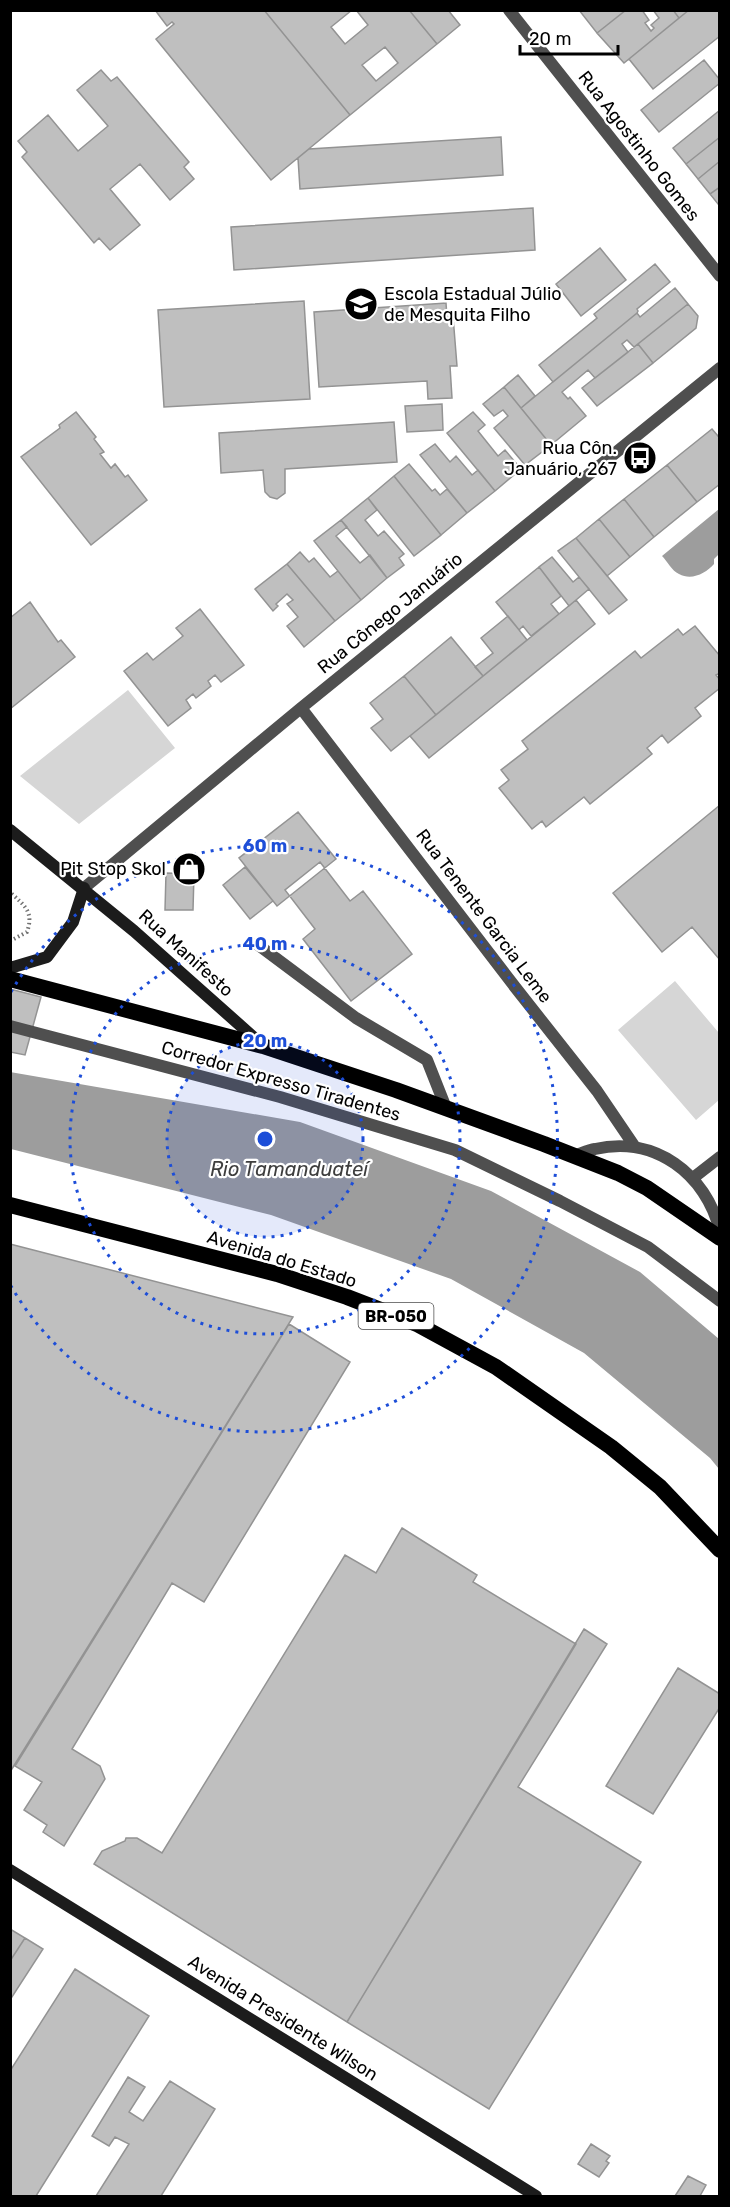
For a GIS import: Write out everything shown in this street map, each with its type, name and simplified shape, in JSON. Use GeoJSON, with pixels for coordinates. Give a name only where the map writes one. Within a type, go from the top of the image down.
{"type":"FeatureCollection","features":[{"type":"Feature","properties":{"kind":"highway"},"geometry":{"type":"LineString","coordinates":[[10,979],[263,1046],[446,1108],[618,1173],[646,1188],[720,1238]]}},
{"type":"Feature","properties":{"kind":"highway","name":"Avenida do Estado"},"geometry":{"type":"LineString","coordinates":[[10,1205],[277,1274],[347,1297],[417,1324],[496,1367],[611,1447],[660,1487],[720,1550]]}},
{"type":"Feature","properties":{"kind":"main road","name":"Rua Manifesto"},"geometry":{"type":"LineString","coordinates":[[10,830],[84,888],[263,1046]]}},
{"type":"Feature","properties":{"kind":"main road"},"geometry":{"type":"LineString","coordinates":[[10,968],[47,957],[73,922],[84,888]]}},
{"type":"Feature","properties":{"kind":"main road","name":"Avenida Presidente Wilson"},"geometry":{"type":"LineString","coordinates":[[10,1870],[536,2196]]}},
{"type":"Feature","properties":{"kind":"street","name":"Rua Agostinho Gomes"},"geometry":{"type":"LineString","coordinates":[[509,10],[720,276]]}},
{"type":"Feature","properties":{"kind":"street","name":"Rua Cônego Januário"},"geometry":{"type":"LineString","coordinates":[[84,888],[301,708],[720,368]]}},
{"type":"Feature","properties":{"kind":"street","name":"Rua Tenente Garcia Leme"},"geometry":{"type":"LineString","coordinates":[[301,708],[597,1090],[635,1147]]}},
{"type":"Feature","properties":{"kind":"street"},"geometry":{"type":"LineString","coordinates":[[257,944],[356,1018],[427,1060],[446,1108]]}},
{"type":"Feature","properties":{"kind":"street","name":"Corredor Expresso Tiradentes"},"geometry":{"type":"LineString","coordinates":[[10,1026],[280,1097],[455,1150],[648,1247],[720,1301]]}},
{"type":"Feature","properties":{"kind":"street"},"geometry":{"type":"LineString","coordinates":[[572,1156],[595,1149],[621,1146],[635,1147],[668,1159],[693,1178],[705,1192],[716,1214],[720,1231]]}},
{"type":"Feature","properties":{"kind":"street"},"geometry":{"type":"LineString","coordinates":[[693,1178],[720,1157]]}},
{"type":"Feature","properties":{"kind":"path"},"geometry":{"type":"LineString","coordinates":[[10,941],[27,932],[30,923],[28,909],[11,894]]}},
{"type":"Feature","properties":{"kind":"shaded area"},"geometry":{"type":"Polygon","coordinates":[[[128,690],[175,748],[79,824],[20,776],[128,690]]]}},
{"type":"Feature","properties":{"kind":"shaded area"},"geometry":{"type":"Polygon","coordinates":[[[675,981],[719,1033],[719,1100],[696,1120],[618,1030],[675,981]]]}},
{"type":"Feature","properties":{"kind":"water"},"geometry":{"type":"Polygon","coordinates":[[[719,509],[719,554],[714,559],[714,564],[703,573],[694,576],[689,577],[676,573],[662,556],[719,509]]]}},
{"type":"Feature","properties":{"kind":"water","name":"Rio Tamanduateí"},"geometry":{"type":"Polygon","coordinates":[[[10,1072],[300,1122],[491,1191],[640,1272],[719,1339],[719,1469],[710,1458],[584,1353],[451,1279],[271,1215],[11,1149],[10,1072]]]}},
{"type":"Feature","properties":{"kind":"building"},"geometry":{"type":"Polygon","coordinates":[[[155,10],[264,10],[350,115],[271,180],[156,39],[174,24],[172,22],[167,26],[155,10]]]}},
{"type":"Feature","properties":{"kind":"building"},"geometry":{"type":"Polygon","coordinates":[[[264,10],[352,10],[331,27],[345,44],[368,25],[356,10],[409,10],[437,44],[350,115],[264,10]],[[385,47],[362,65],[376,81],[398,63],[385,47]]]}},
{"type":"Feature","properties":{"kind":"building"},"geometry":{"type":"Polygon","coordinates":[[[409,10],[448,10],[460,25],[437,44],[409,10]]]}},
{"type":"Feature","properties":{"kind":"building"},"geometry":{"type":"Polygon","coordinates":[[[579,10],[626,10],[597,33],[579,10]]]}},
{"type":"Feature","properties":{"kind":"building"},"geometry":{"type":"Polygon","coordinates":[[[626,10],[642,10],[649,20],[645,23],[651,31],[654,28],[651,25],[659,18],[653,10],[673,10],[679,18],[624,63],[597,33],[626,10]]]}},
{"type":"Feature","properties":{"kind":"building"},"geometry":{"type":"Polygon","coordinates":[[[673,10],[689,10],[679,18],[673,10]]]}},
{"type":"Feature","properties":{"kind":"building"},"geometry":{"type":"Polygon","coordinates":[[[689,10],[720,10],[720,36],[653,89],[629,59],[689,10]]]}},
{"type":"Feature","properties":{"kind":"building"},"geometry":{"type":"Polygon","coordinates":[[[704,60],[720,83],[659,132],[641,110],[704,60]]]}},
{"type":"Feature","properties":{"kind":"building"},"geometry":{"type":"Polygon","coordinates":[[[101,70],[111,81],[117,77],[189,162],[184,167],[194,179],[170,200],[140,164],[110,189],[140,225],[110,250],[99,238],[94,243],[22,157],[27,152],[18,141],[48,115],[78,151],[108,126],[77,90],[101,70]]]}},
{"type":"Feature","properties":{"kind":"building"},"geometry":{"type":"Polygon","coordinates":[[[720,110],[720,137],[686,164],[673,148],[720,110]]]}},
{"type":"Feature","properties":{"kind":"building"},"geometry":{"type":"Polygon","coordinates":[[[501,137],[503,175],[300,189],[298,158],[309,149],[501,137]]]}},
{"type":"Feature","properties":{"kind":"building"},"geometry":{"type":"Polygon","coordinates":[[[720,137],[720,161],[698,179],[686,164],[720,137]]]}},
{"type":"Feature","properties":{"kind":"building"},"geometry":{"type":"Polygon","coordinates":[[[720,161],[720,187],[710,194],[698,179],[720,161]]]}},
{"type":"Feature","properties":{"kind":"building"},"geometry":{"type":"Polygon","coordinates":[[[720,187],[720,202],[718,204],[710,194],[720,187]]]}},
{"type":"Feature","properties":{"kind":"building"},"geometry":{"type":"Polygon","coordinates":[[[533,208],[535,250],[234,270],[231,227],[533,208]]]}},
{"type":"Feature","properties":{"kind":"building"},"geometry":{"type":"Polygon","coordinates":[[[600,248],[626,280],[581,316],[556,284],[600,248]]]}},
{"type":"Feature","properties":{"kind":"building"},"geometry":{"type":"Polygon","coordinates":[[[655,264],[670,282],[637,309],[637,313],[553,382],[539,365],[597,318],[594,314],[655,264]]]}},
{"type":"Feature","properties":{"kind":"building"},"geometry":{"type":"Polygon","coordinates":[[[675,288],[688,304],[634,347],[627,340],[622,344],[628,352],[595,378],[588,370],[562,392],[568,399],[570,397],[586,416],[551,445],[521,408],[637,313],[640,317],[675,288]]]}},
{"type":"Feature","properties":{"kind":"building"},"geometry":{"type":"Polygon","coordinates":[[[304,301],[310,399],[164,407],[158,310],[304,301]]]}},
{"type":"Feature","properties":{"kind":"building"},"geometry":{"type":"Polygon","coordinates":[[[446,303],[447,317],[453,316],[457,366],[450,366],[452,398],[428,399],[427,381],[319,387],[314,312],[446,303]]]}},
{"type":"Feature","properties":{"kind":"building"},"geometry":{"type":"Polygon","coordinates":[[[688,304],[698,316],[696,328],[653,363],[638,344],[688,304]]]}},
{"type":"Feature","properties":{"kind":"building"},"geometry":{"type":"Polygon","coordinates":[[[638,344],[653,363],[597,406],[582,388],[638,344]]]}},
{"type":"Feature","properties":{"kind":"building"},"geometry":{"type":"Polygon","coordinates":[[[518,375],[535,396],[521,408],[504,387],[518,375]]]}},
{"type":"Feature","properties":{"kind":"building"},"geometry":{"type":"Polygon","coordinates":[[[504,387],[551,445],[525,465],[494,428],[508,416],[503,410],[494,416],[483,404],[504,387]]]}},
{"type":"Feature","properties":{"kind":"building"},"geometry":{"type":"Polygon","coordinates":[[[442,404],[443,430],[407,432],[405,406],[442,404]]]}},
{"type":"Feature","properties":{"kind":"building"},"geometry":{"type":"Polygon","coordinates":[[[76,412],[96,437],[94,439],[104,452],[100,454],[111,468],[115,464],[125,477],[128,475],[147,500],[91,545],[21,457],[60,428],[59,425],[76,412]]]}},
{"type":"Feature","properties":{"kind":"building"},"geometry":{"type":"Polygon","coordinates":[[[473,412],[485,425],[478,431],[498,456],[505,450],[521,469],[495,491],[447,433],[473,412]]]}},
{"type":"Feature","properties":{"kind":"building"},"geometry":{"type":"Polygon","coordinates":[[[394,422],[397,462],[285,469],[285,493],[277,499],[265,492],[263,470],[221,473],[219,433],[394,422]]]}},
{"type":"Feature","properties":{"kind":"building"},"geometry":{"type":"Polygon","coordinates":[[[712,429],[718,436],[720,435],[720,484],[697,502],[667,465],[712,429]]]}},
{"type":"Feature","properties":{"kind":"building"},"geometry":{"type":"Polygon","coordinates":[[[435,444],[450,462],[456,456],[472,475],[478,470],[495,491],[467,513],[420,455],[435,444]]]}},
{"type":"Feature","properties":{"kind":"building"},"geometry":{"type":"Polygon","coordinates":[[[409,464],[432,491],[435,489],[440,495],[447,489],[467,513],[441,535],[394,476],[409,464]]]}},
{"type":"Feature","properties":{"kind":"building"},"geometry":{"type":"Polygon","coordinates":[[[667,465],[697,502],[654,537],[624,499],[667,465]]]}},
{"type":"Feature","properties":{"kind":"building"},"geometry":{"type":"Polygon","coordinates":[[[394,476],[441,535],[414,556],[368,498],[394,476]]]}},
{"type":"Feature","properties":{"kind":"building"},"geometry":{"type":"Polygon","coordinates":[[[368,498],[377,510],[365,520],[378,536],[384,531],[404,554],[399,558],[404,565],[387,578],[341,520],[368,498]]]}},
{"type":"Feature","properties":{"kind":"building"},"geometry":{"type":"Polygon","coordinates":[[[624,499],[654,537],[630,557],[599,519],[624,499]]]}},
{"type":"Feature","properties":{"kind":"building"},"geometry":{"type":"Polygon","coordinates":[[[599,519],[630,557],[607,576],[576,538],[599,519]]]}},
{"type":"Feature","properties":{"kind":"building"},"geometry":{"type":"Polygon","coordinates":[[[341,520],[347,527],[336,536],[360,563],[370,555],[387,578],[361,600],[314,541],[341,520]]]}},
{"type":"Feature","properties":{"kind":"building"},"geometry":{"type":"Polygon","coordinates":[[[576,538],[627,600],[609,614],[558,551],[576,538]]]}},
{"type":"Feature","properties":{"kind":"building"},"geometry":{"type":"Polygon","coordinates":[[[300,552],[309,562],[314,558],[330,577],[338,571],[361,600],[335,621],[287,564],[300,552]]]}},
{"type":"Feature","properties":{"kind":"building"},"geometry":{"type":"Polygon","coordinates":[[[552,557],[573,582],[579,577],[589,589],[569,606],[539,567],[552,557]]]}},
{"type":"Feature","properties":{"kind":"building"},"geometry":{"type":"Polygon","coordinates":[[[287,564],[335,621],[304,647],[287,626],[298,617],[287,604],[293,600],[287,594],[276,604],[278,606],[273,611],[255,589],[287,564]]]}},
{"type":"Feature","properties":{"kind":"building"},"geometry":{"type":"Polygon","coordinates":[[[539,567],[561,596],[551,604],[559,614],[531,636],[523,626],[519,630],[496,602],[539,567]]]}},
{"type":"Feature","properties":{"kind":"building"},"geometry":{"type":"Polygon","coordinates":[[[576,600],[595,624],[429,758],[410,736],[576,600]]]}},
{"type":"Feature","properties":{"kind":"building"},"geometry":{"type":"Polygon","coordinates":[[[30,602],[58,642],[61,640],[75,657],[10,709],[10,618],[30,602]]]}},
{"type":"Feature","properties":{"kind":"building"},"geometry":{"type":"Polygon","coordinates":[[[200,609],[244,665],[221,682],[215,675],[208,681],[211,686],[196,698],[193,694],[186,700],[191,708],[168,726],[124,671],[147,653],[153,660],[183,636],[176,628],[200,609]]]}},
{"type":"Feature","properties":{"kind":"building"},"geometry":{"type":"Polygon","coordinates":[[[508,616],[527,640],[483,676],[475,667],[493,653],[481,638],[508,616]]]}},
{"type":"Feature","properties":{"kind":"building"},"geometry":{"type":"Polygon","coordinates":[[[695,626],[720,656],[720,673],[716,675],[720,680],[720,688],[695,708],[701,716],[668,743],[662,735],[647,748],[652,754],[590,804],[584,797],[546,827],[542,821],[532,829],[499,788],[509,780],[501,770],[528,749],[522,741],[635,651],[641,658],[678,629],[683,635],[695,626]]]}},
{"type":"Feature","properties":{"kind":"building"},"geometry":{"type":"Polygon","coordinates":[[[451,637],[483,676],[436,715],[404,676],[451,637]]]}},
{"type":"Feature","properties":{"kind":"building"},"geometry":{"type":"Polygon","coordinates":[[[404,676],[436,715],[391,751],[371,728],[383,719],[370,703],[404,676]]]}},
{"type":"Feature","properties":{"kind":"building"},"geometry":{"type":"Polygon","coordinates":[[[720,805],[720,960],[692,927],[662,952],[613,893],[720,805]]]}},
{"type":"Feature","properties":{"kind":"building"},"geometry":{"type":"Polygon","coordinates":[[[298,812],[336,859],[277,906],[239,858],[298,812]]]}},
{"type":"Feature","properties":{"kind":"building"},"geometry":{"type":"Polygon","coordinates":[[[320,862],[350,901],[363,891],[412,954],[351,1001],[303,939],[315,929],[285,890],[320,862]]]}},
{"type":"Feature","properties":{"kind":"building"},"geometry":{"type":"Polygon","coordinates":[[[245,867],[273,901],[250,919],[223,885],[245,867]]]}},
{"type":"Feature","properties":{"kind":"building"},"geometry":{"type":"Polygon","coordinates":[[[166,873],[194,874],[193,910],[165,910],[166,873]]]}},
{"type":"Feature","properties":{"kind":"building"},"geometry":{"type":"Polygon","coordinates":[[[10,989],[41,997],[25,1055],[10,1052],[10,989]]]}},
{"type":"Feature","properties":{"kind":"building"},"geometry":{"type":"Polygon","coordinates":[[[10,1244],[293,1317],[10,1772],[10,1244]]]}},
{"type":"Feature","properties":{"kind":"building"},"geometry":{"type":"Polygon","coordinates":[[[289,1324],[350,1362],[204,1602],[172,1583],[72,1749],[100,1766],[105,1779],[64,1846],[43,1832],[47,1825],[24,1810],[42,1782],[15,1766],[289,1324]]]}},
{"type":"Feature","properties":{"kind":"building"},"geometry":{"type":"Polygon","coordinates":[[[402,1528],[477,1575],[473,1582],[576,1644],[347,2022],[94,1864],[102,1851],[125,1841],[126,1838],[137,1838],[162,1853],[345,1555],[376,1573],[402,1528]]]}},
{"type":"Feature","properties":{"kind":"building"},"geometry":{"type":"Polygon","coordinates":[[[584,1629],[607,1644],[518,1787],[641,1862],[489,2109],[347,2022],[584,1629]]]}},
{"type":"Feature","properties":{"kind":"building"},"geometry":{"type":"Polygon","coordinates":[[[678,1668],[720,1694],[720,1707],[653,1814],[606,1786],[678,1668]]]}},
{"type":"Feature","properties":{"kind":"building"},"geometry":{"type":"Polygon","coordinates":[[[10,1929],[25,1938],[10,1961],[10,1929]]]}},
{"type":"Feature","properties":{"kind":"building"},"geometry":{"type":"Polygon","coordinates":[[[25,1938],[43,1949],[10,2000],[10,1961],[25,1938]]]}},
{"type":"Feature","properties":{"kind":"building"},"geometry":{"type":"Polygon","coordinates":[[[75,1969],[149,2016],[36,2196],[10,2196],[10,2071],[75,1969]]]}},
{"type":"Feature","properties":{"kind":"building"},"geometry":{"type":"Polygon","coordinates":[[[128,2077],[145,2087],[129,2112],[143,2121],[170,2081],[215,2109],[161,2196],[96,2196],[129,2144],[115,2137],[109,2146],[92,2136],[128,2077]]]}},
{"type":"Feature","properties":{"kind":"building"},"geometry":{"type":"Polygon","coordinates":[[[591,2144],[610,2156],[606,2161],[609,2163],[599,2177],[578,2164],[591,2144]]]}},
{"type":"Feature","properties":{"kind":"building"},"geometry":{"type":"Polygon","coordinates":[[[688,2176],[706,2185],[700,2196],[675,2196],[688,2176]]]}},
{"type":"Feature","properties":{"kind":"place","name":"Escola Estadual Júlio de Mesquita Filho"},"geometry":{"type":"Point","coordinates":[361,304]}},
{"type":"Feature","properties":{"kind":"place","name":"Rua Côn. Januário, 267"},"geometry":{"type":"Point","coordinates":[640,458]}},
{"type":"Feature","properties":{"kind":"place","name":"Pit Stop Skol"},"geometry":{"type":"Point","coordinates":[189,869]}}]}
